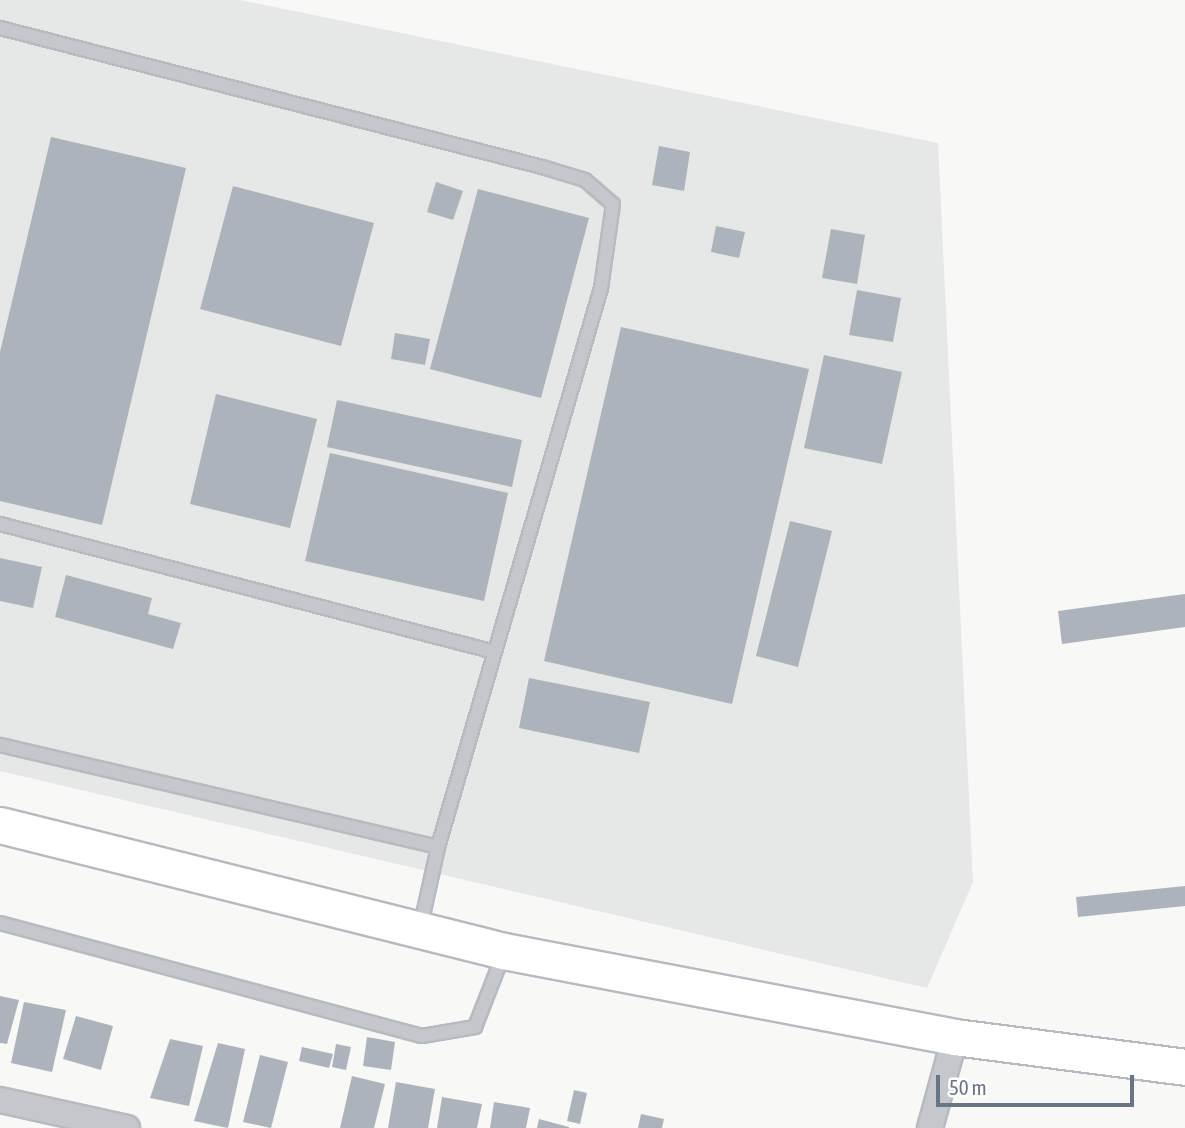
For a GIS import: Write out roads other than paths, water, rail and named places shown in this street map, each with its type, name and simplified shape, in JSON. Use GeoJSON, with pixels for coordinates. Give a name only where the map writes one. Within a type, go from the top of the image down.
{"type":"FeatureCollection","features":[{"type":"Feature","properties":{"kind":"main road"},"geometry":{"type":"LineString","coordinates":[[0,825],[504,951],[955,1037],[1185,1067]]}},
{"type":"Feature","properties":{"kind":"street"},"geometry":{"type":"LineString","coordinates":[[930,1128],[955,1037]]}},
{"type":"Feature","properties":{"kind":"street"},"geometry":{"type":"LineString","coordinates":[[0,1100],[127,1128]]}},
{"type":"Feature","properties":{"kind":"lane"},"geometry":{"type":"LineString","coordinates":[[0,28],[542,167],[585,180],[613,204],[601,288],[438,846],[420,929]]}},
{"type":"Feature","properties":{"kind":"lane"},"geometry":{"type":"LineString","coordinates":[[0,524],[495,652]]}},
{"type":"Feature","properties":{"kind":"lane"},"geometry":{"type":"LineString","coordinates":[[0,745],[438,846]]}},
{"type":"Feature","properties":{"kind":"lane"},"geometry":{"type":"LineString","coordinates":[[0,923],[422,1036],[475,1027],[504,951]]}}]}
